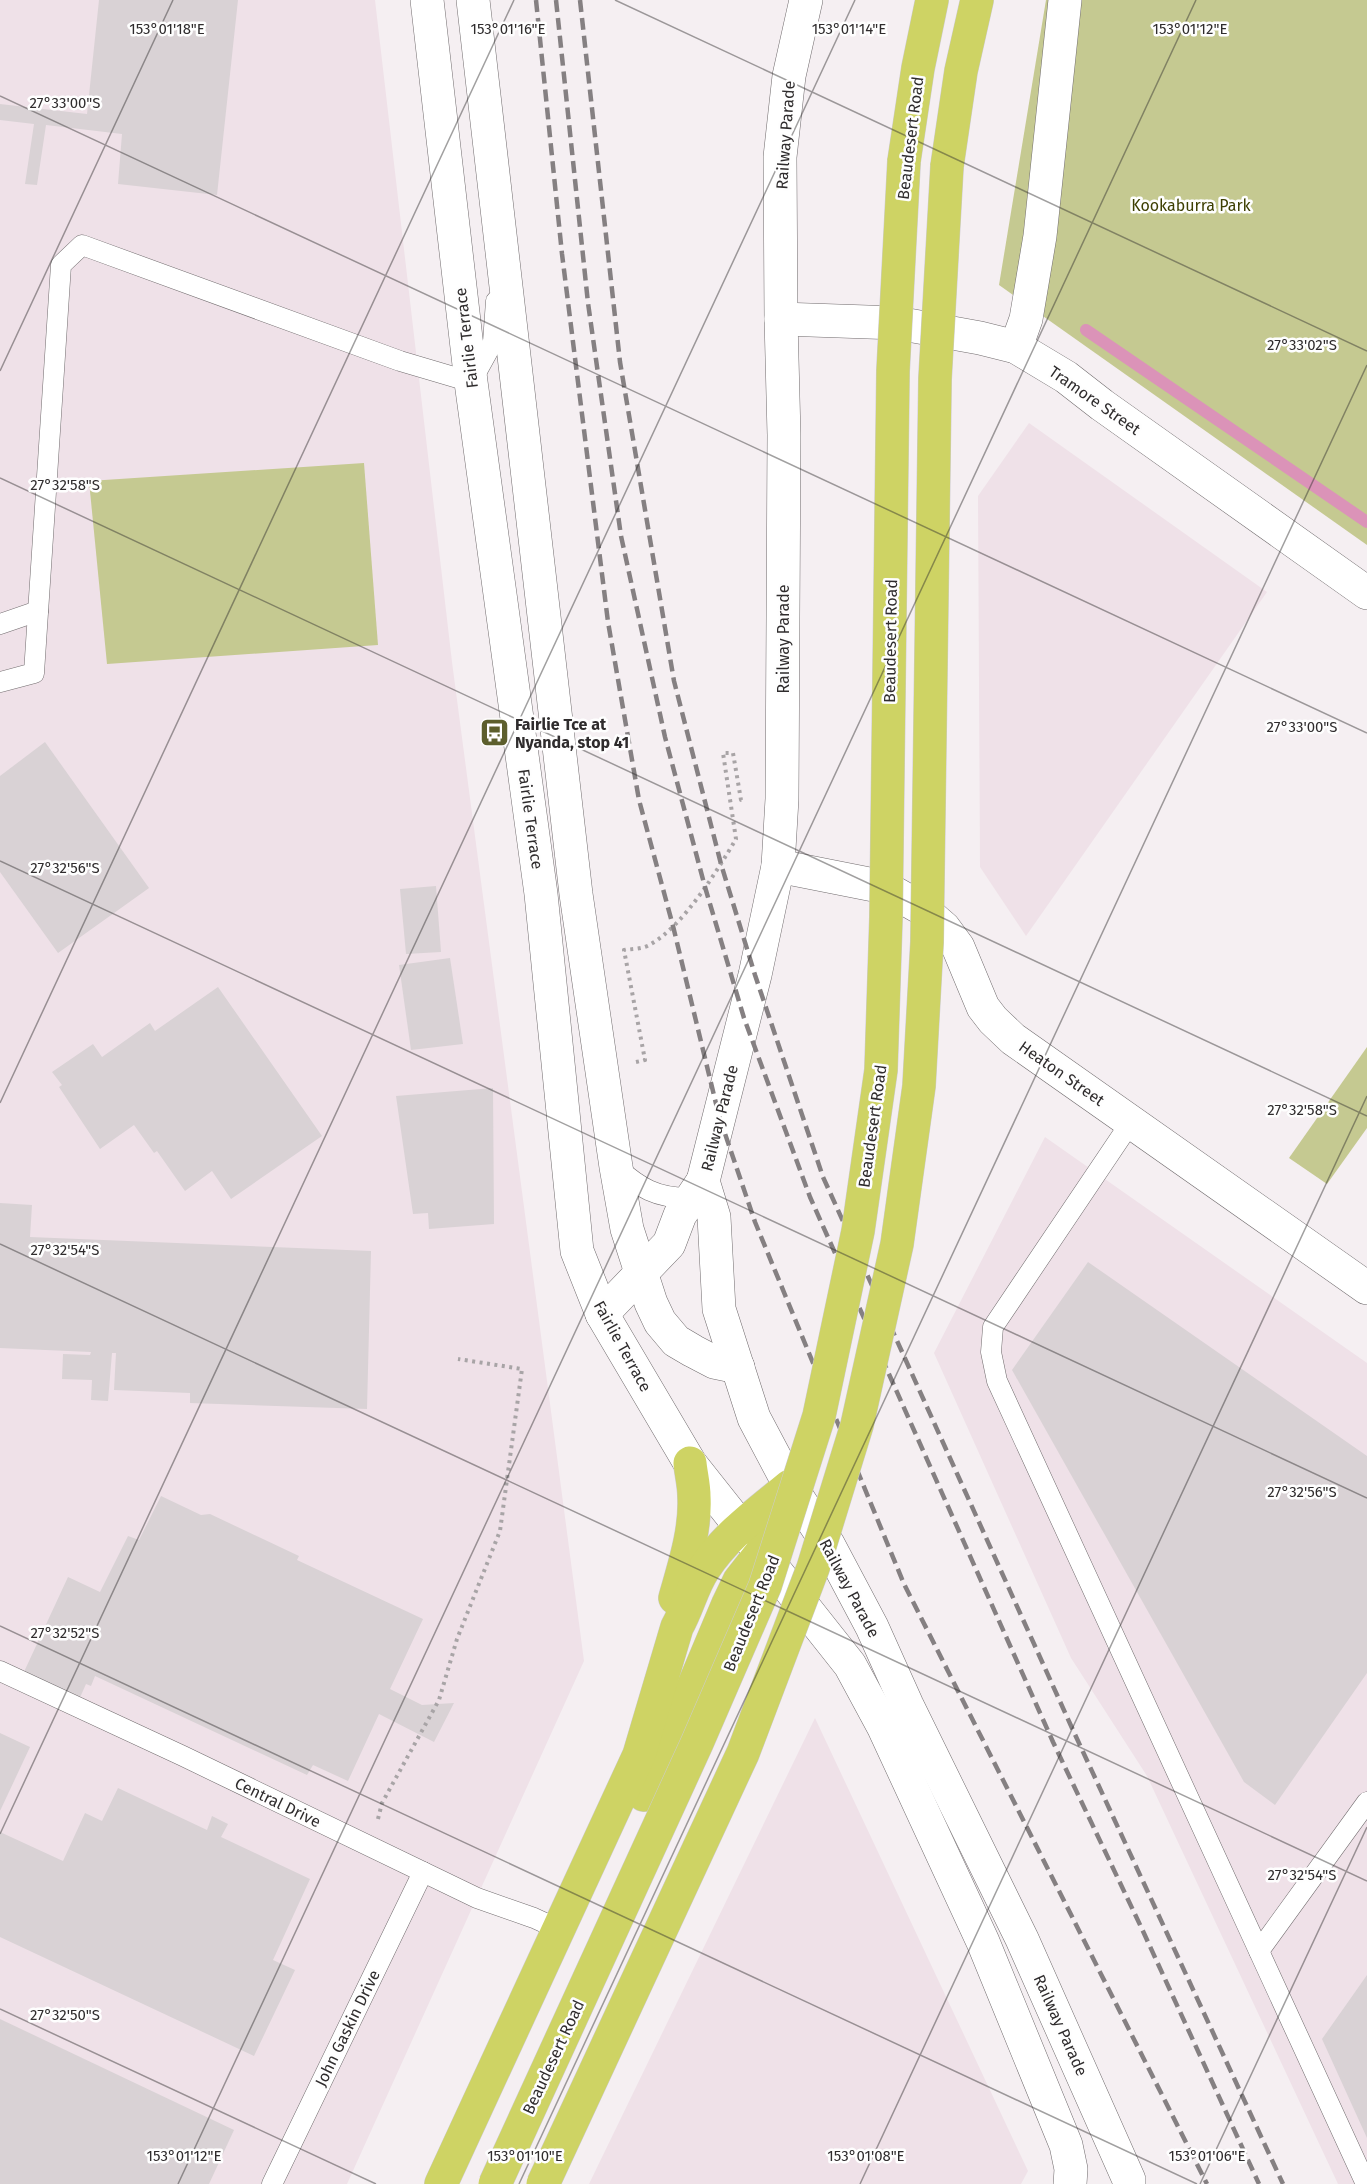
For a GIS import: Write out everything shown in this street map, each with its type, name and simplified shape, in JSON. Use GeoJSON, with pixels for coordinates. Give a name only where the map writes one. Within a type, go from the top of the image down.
{"type":"FeatureCollection","features":[{"type":"Feature","properties":{"kind":"highway","name":"Beaudesert Road"},"geometry":{"type":"LineString","coordinates":[[495,2184],[692,1754],[765,1586],[819,1416],[858,1231],[881,1070],[886,917],[893,371],[904,161],[918,68],[932,0]]}},
{"type":"Feature","properties":{"kind":"highway"},"geometry":{"type":"LineString","coordinates":[[543,2184],[743,1753],[813,1568],[857,1425],[897,1244],[919,1086],[927,942],[935,379],[947,166],[961,71],[977,0]]}},
{"type":"Feature","properties":{"kind":"highway"},"geometry":{"type":"LineString","coordinates":[[677,1627],[674,1601],[688,1548],[694,1512],[690,1464]]}},
{"type":"Feature","properties":{"kind":"highway"},"geometry":{"type":"LineString","coordinates":[[441,2184],[639,1755],[677,1627],[688,1609],[694,1587],[705,1567],[740,1527],[790,1486]]}},
{"type":"Feature","properties":{"kind":"highway"},"geometry":{"type":"LineString","coordinates":[[558,1929],[583,1924],[589,1915],[680,1718],[728,1604],[739,1581],[761,1553],[790,1486]]}},
{"type":"Feature","properties":{"kind":"street","name":"Fairlie Terrace"},"geometry":{"type":"LineString","coordinates":[[428,0],[471,382],[541,894],[577,1251],[602,1314],[690,1464],[761,1553]]}},
{"type":"Feature","properties":{"kind":"street"},"geometry":{"type":"LineString","coordinates":[[473,0],[576,894],[627,1228],[651,1304],[660,1322],[676,1341],[714,1362],[738,1367]]}},
{"type":"Feature","properties":{"kind":"street","name":"Railway Parade"},"geometry":{"type":"LineString","coordinates":[[806,0],[789,76],[780,158],[784,435],[782,799],[778,866],[755,975],[696,1189],[714,1217],[719,1309],[754,1418],[790,1486],[828,1544],[872,1627],[1022,1939],[1113,2141],[1129,2184]]}},
{"type":"Feature","properties":{"kind":"street"},"geometry":{"type":"LineString","coordinates":[[1016,347],[1026,319],[1040,237],[1065,0]]}},
{"type":"Feature","properties":{"kind":"street","name":"Tramore Street"},"geometry":{"type":"LineString","coordinates":[[781,319],[897,323],[1016,347],[1066,377],[1367,593]]}},
{"type":"Feature","properties":{"kind":"street","name":"Heaton Street"},"geometry":{"type":"LineString","coordinates":[[778,866],[884,887],[921,908],[944,928],[958,947],[983,1007],[1013,1039],[1367,1288]]}},
{"type":"Feature","properties":{"kind":"street"},"geometry":{"type":"LineString","coordinates":[[602,1314],[669,1244],[680,1215],[696,1189]]}},
{"type":"Feature","properties":{"kind":"street"},"geometry":{"type":"LineString","coordinates":[[761,1553],[850,1665],[884,1728],[988,1953],[1066,2145],[1071,2169],[1070,2184]]}},
{"type":"Feature","properties":{"kind":"lane"},"geometry":{"type":"LineString","coordinates":[[0,682],[34,673],[61,265],[82,245],[400,361],[471,382],[493,342],[501,244]]}},
{"type":"Feature","properties":{"kind":"lane"},"geometry":{"type":"LineString","coordinates":[[0,624],[38,611]]}},
{"type":"Feature","properties":{"kind":"lane"},"geometry":{"type":"LineString","coordinates":[[1131,1122],[993,1327],[992,1352],[997,1381],[1366,2184]]}},
{"type":"Feature","properties":{"kind":"lane"},"geometry":{"type":"LineString","coordinates":[[616,1167],[637,1185],[670,1198],[696,1189]]}},
{"type":"Feature","properties":{"kind":"lane","name":"Central Drive"},"geometry":{"type":"LineString","coordinates":[[0,1671],[477,1898],[558,1929]]}},
{"type":"Feature","properties":{"kind":"lane"},"geometry":{"type":"LineString","coordinates":[[1259,1951],[1367,1802]]}},
{"type":"Feature","properties":{"kind":"lane","name":"John Gaskin Drive"},"geometry":{"type":"LineString","coordinates":[[272,2184],[423,1872]]}},
{"type":"Feature","properties":{"kind":"path"},"geometry":{"type":"LineString","coordinates":[[602,1066],[645,1060],[624,950],[650,946],[673,926],[705,887],[736,839],[723,753],[733,753],[741,800],[782,799]]}},
{"type":"Feature","properties":{"kind":"path"},"geometry":{"type":"LineString","coordinates":[[377,1823],[382,1803],[438,1700],[457,1640],[501,1523],[522,1369],[458,1359]]}},
{"type":"Feature","properties":{"kind":"shaded area"},"geometry":{"type":"Polygon","coordinates":[[[0,0],[375,0],[452,662],[584,1661],[347,2184],[0,2184],[0,0]]]}},
{"type":"Feature","properties":{"kind":"shaded area"},"geometry":{"type":"Polygon","coordinates":[[[1029,423],[1267,592],[1026,936],[980,867],[978,496],[1029,423]]]}},
{"type":"Feature","properties":{"kind":"shaded area"},"geometry":{"type":"Polygon","coordinates":[[[1045,1137],[1367,1363],[1367,2184],[1338,2184],[1147,1776],[1071,1658],[934,1353],[1045,1137]]]}},
{"type":"Feature","properties":{"kind":"shaded area"},"geometry":{"type":"Polygon","coordinates":[[[815,1718],[1028,2171],[1021,2184],[589,2184],[815,1718]]]}},
{"type":"Feature","properties":{"kind":"green space","name":"Kookaburra Park"},"geometry":{"type":"Polygon","coordinates":[[[1046,0],[1367,0],[1367,545],[999,285],[1046,0]]]}},
{"type":"Feature","properties":{"kind":"green space"},"geometry":{"type":"Polygon","coordinates":[[[364,463],[378,645],[107,664],[89,481],[364,463]]]}},
{"type":"Feature","properties":{"kind":"green space"},"geometry":{"type":"Polygon","coordinates":[[[1367,1047],[1367,1128],[1327,1184],[1289,1158],[1367,1047]]]}},
{"type":"Feature","properties":{"kind":"building"},"geometry":{"type":"Polygon","coordinates":[[[99,0],[238,0],[217,195],[118,184],[122,134],[46,125],[37,185],[25,184],[34,124],[0,120],[0,104],[87,114],[99,0]]]}},
{"type":"Feature","properties":{"kind":"building"},"geometry":{"type":"Polygon","coordinates":[[[45,742],[149,888],[58,953],[0,872],[0,776],[45,742]]]}},
{"type":"Feature","properties":{"kind":"building"},"geometry":{"type":"Polygon","coordinates":[[[436,886],[441,952],[406,954],[400,889],[436,886]]]}},
{"type":"Feature","properties":{"kind":"building"},"geometry":{"type":"Polygon","coordinates":[[[450,958],[463,1044],[411,1050],[399,965],[450,958]]]}},
{"type":"Feature","properties":{"kind":"building"},"geometry":{"type":"Polygon","coordinates":[[[218,987],[322,1136],[231,1199],[212,1171],[185,1191],[157,1151],[154,1153],[134,1125],[100,1149],[59,1087],[62,1085],[52,1072],[93,1044],[102,1057],[150,1023],[155,1031],[218,987]]]}},
{"type":"Feature","properties":{"kind":"building"},"geometry":{"type":"Polygon","coordinates":[[[493,1088],[494,1224],[429,1229],[428,1213],[413,1214],[396,1096],[493,1088]]]}},
{"type":"Feature","properties":{"kind":"building"},"geometry":{"type":"Polygon","coordinates":[[[0,1203],[32,1205],[30,1237],[371,1251],[367,1409],[190,1403],[190,1393],[114,1390],[116,1353],[112,1353],[108,1401],[91,1400],[92,1380],[62,1379],[63,1354],[90,1355],[91,1352],[0,1348],[0,1203]]]}},
{"type":"Feature","properties":{"kind":"building"},"geometry":{"type":"Polygon","coordinates":[[[1088,1262],[1367,1456],[1367,1673],[1275,1805],[1244,1782],[1012,1370],[1088,1262]]]}},
{"type":"Feature","properties":{"kind":"building"},"geometry":{"type":"Polygon","coordinates":[[[161,1496],[201,1515],[210,1514],[299,1556],[297,1560],[423,1619],[390,1689],[422,1705],[454,1703],[434,1742],[379,1714],[348,1781],[313,1765],[307,1775],[95,1676],[91,1686],[86,1684],[78,1702],[23,1674],[68,1577],[100,1592],[128,1536],[139,1540],[161,1496]]]}},
{"type":"Feature","properties":{"kind":"building"},"geometry":{"type":"Polygon","coordinates":[[[0,1733],[30,1747],[0,1811],[0,1733]]]}},
{"type":"Feature","properties":{"kind":"building"},"geometry":{"type":"Polygon","coordinates":[[[118,1788],[207,1830],[212,1816],[228,1824],[221,1837],[310,1879],[273,1960],[295,1970],[254,2056],[0,1937],[0,1832],[63,1861],[85,1813],[102,1821],[118,1788]]]}},
{"type":"Feature","properties":{"kind":"building"},"geometry":{"type":"Polygon","coordinates":[[[1367,1975],[1367,2138],[1322,2039],[1367,1975]]]}},
{"type":"Feature","properties":{"kind":"building"},"geometry":{"type":"Polygon","coordinates":[[[0,2019],[234,2130],[209,2184],[0,2184],[0,2019]]]}},
{"type":"Feature","properties":{"kind":"waterway"},"geometry":{"type":"LineString","coordinates":[[1086,330],[1367,522]]}},
{"type":"Feature","properties":{"kind":"railway"},"geometry":{"type":"LineString","coordinates":[[536,0],[562,254],[608,622],[639,800],[673,926],[719,1116],[755,1222],[904,1584],[1207,2184]]}},
{"type":"Feature","properties":{"kind":"railway"},"geometry":{"type":"LineString","coordinates":[[556,0],[588,303],[621,536],[665,737],[705,887],[744,1018],[810,1197],[1053,1742],[1259,2184]]}},
{"type":"Feature","properties":{"kind":"railway"},"geometry":{"type":"LineString","coordinates":[[580,0],[620,362],[674,681],[721,864],[755,975],[823,1177],[1072,1728],[1283,2184]]}},
{"type":"Feature","properties":{"kind":"place","name":"Fairlie Tce at Nyanda, stop 41"},"geometry":{"type":"Point","coordinates":[494,733]}}]}
